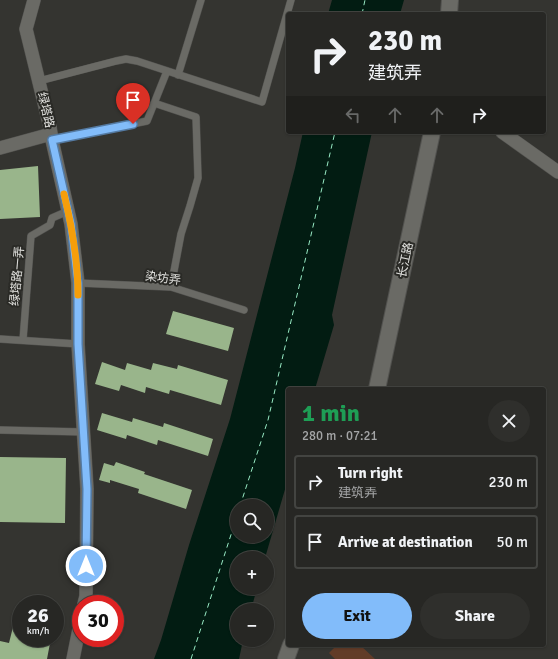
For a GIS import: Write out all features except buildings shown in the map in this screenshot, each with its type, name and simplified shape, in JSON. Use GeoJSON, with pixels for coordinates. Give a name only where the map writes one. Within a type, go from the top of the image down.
{"type":"FeatureCollection","features":[{"type":"Feature","properties":{"kind":"street","name":"绿塔路"},"geometry":{"type":"LineString","coordinates":[[34,0],[26,29],[50,127],[71,224],[78,283],[78,344],[87,489],[86,595]]}},
{"type":"Feature","properties":{"kind":"street"},"geometry":{"type":"LineString","coordinates":[[448,12],[450,0]]}},
{"type":"Feature","properties":{"kind":"street","name":"长江路"},"geometry":{"type":"LineString","coordinates":[[377,387],[432,134]]}},
{"type":"Feature","properties":{"kind":"street"},"geometry":{"type":"LineString","coordinates":[[505,134],[558,172]]}},
{"type":"Feature","properties":{"kind":"street"},"geometry":{"type":"LineString","coordinates":[[0,148],[52,137]]}},
{"type":"Feature","properties":{"kind":"street"},"geometry":{"type":"LineString","coordinates":[[73,659],[75,647]]}},
{"type":"Feature","properties":{"kind":"street"},"geometry":{"type":"LineString","coordinates":[[286,659],[290,647]]}},
{"type":"Feature","properties":{"kind":"lane"},"geometry":{"type":"LineString","coordinates":[[178,75],[201,0]]}},
{"type":"Feature","properties":{"kind":"lane"},"geometry":{"type":"LineString","coordinates":[[288,12],[291,0]]}},
{"type":"Feature","properties":{"kind":"lane"},"geometry":{"type":"LineString","coordinates":[[39,81],[116,61],[137,61],[262,102],[286,18]]}},
{"type":"Feature","properties":{"kind":"lane"},"geometry":{"type":"LineString","coordinates":[[52,137],[147,121],[167,72]]}},
{"type":"Feature","properties":{"kind":"lane"},"geometry":{"type":"LineString","coordinates":[[154,103],[196,117],[198,178],[181,234],[171,288]]}},
{"type":"Feature","properties":{"kind":"lane","name":"绿塔路一弄"},"geometry":{"type":"LineString","coordinates":[[23,340],[31,236],[50,225],[52,218],[68,211]]}},
{"type":"Feature","properties":{"kind":"lane","name":"染坊弄"},"geometry":{"type":"LineString","coordinates":[[78,283],[171,288],[244,310]]}},
{"type":"Feature","properties":{"kind":"lane"},"geometry":{"type":"LineString","coordinates":[[0,339],[78,344]]}},
{"type":"Feature","properties":{"kind":"lane"},"geometry":{"type":"LineString","coordinates":[[0,430],[84,432]]}},
{"type":"Feature","properties":{"kind":"shaded area"},"geometry":{"type":"Polygon","coordinates":[[[332,0],[404,0],[401,12],[329,12],[332,0]]]}},
{"type":"Feature","properties":{"kind":"shaded area"},"geometry":{"type":"Polygon","coordinates":[[[303,134],[372,134],[332,315],[334,325],[316,387],[286,387],[286,486],[274,527],[274,499],[230,499],[230,543],[269,543],[267,551],[230,551],[230,595],[255,595],[253,603],[230,603],[230,647],[242,647],[239,659],[154,659],[230,419],[303,134]]]}},
{"type":"Feature","properties":{"kind":"shaded area"},"geometry":{"type":"Polygon","coordinates":[[[335,647],[362,647],[375,659],[335,659],[329,653],[335,647]]]}},
{"type":"Feature","properties":{"kind":"ferry route"},"geometry":{"type":"LineString","coordinates":[[362,12],[365,0]]}},
{"type":"Feature","properties":{"kind":"ferry route"},"geometry":{"type":"LineString","coordinates":[[242,499],[268,420],[335,134]]}},
{"type":"Feature","properties":{"kind":"ferry route"},"geometry":{"type":"LineString","coordinates":[[191,659],[230,538]]}},
{"type":"Feature","properties":{"kind":"slow traffic"},"geometry":{"type":"LineString","coordinates":[[64,194],[71,224],[78,295]]}},
{"type":"Feature","properties":{"kind":"route"},"geometry":{"type":"LineString","coordinates":[[86,566],[87,489],[78,344],[78,283],[71,224],[52,140],[133,124]]}}]}
